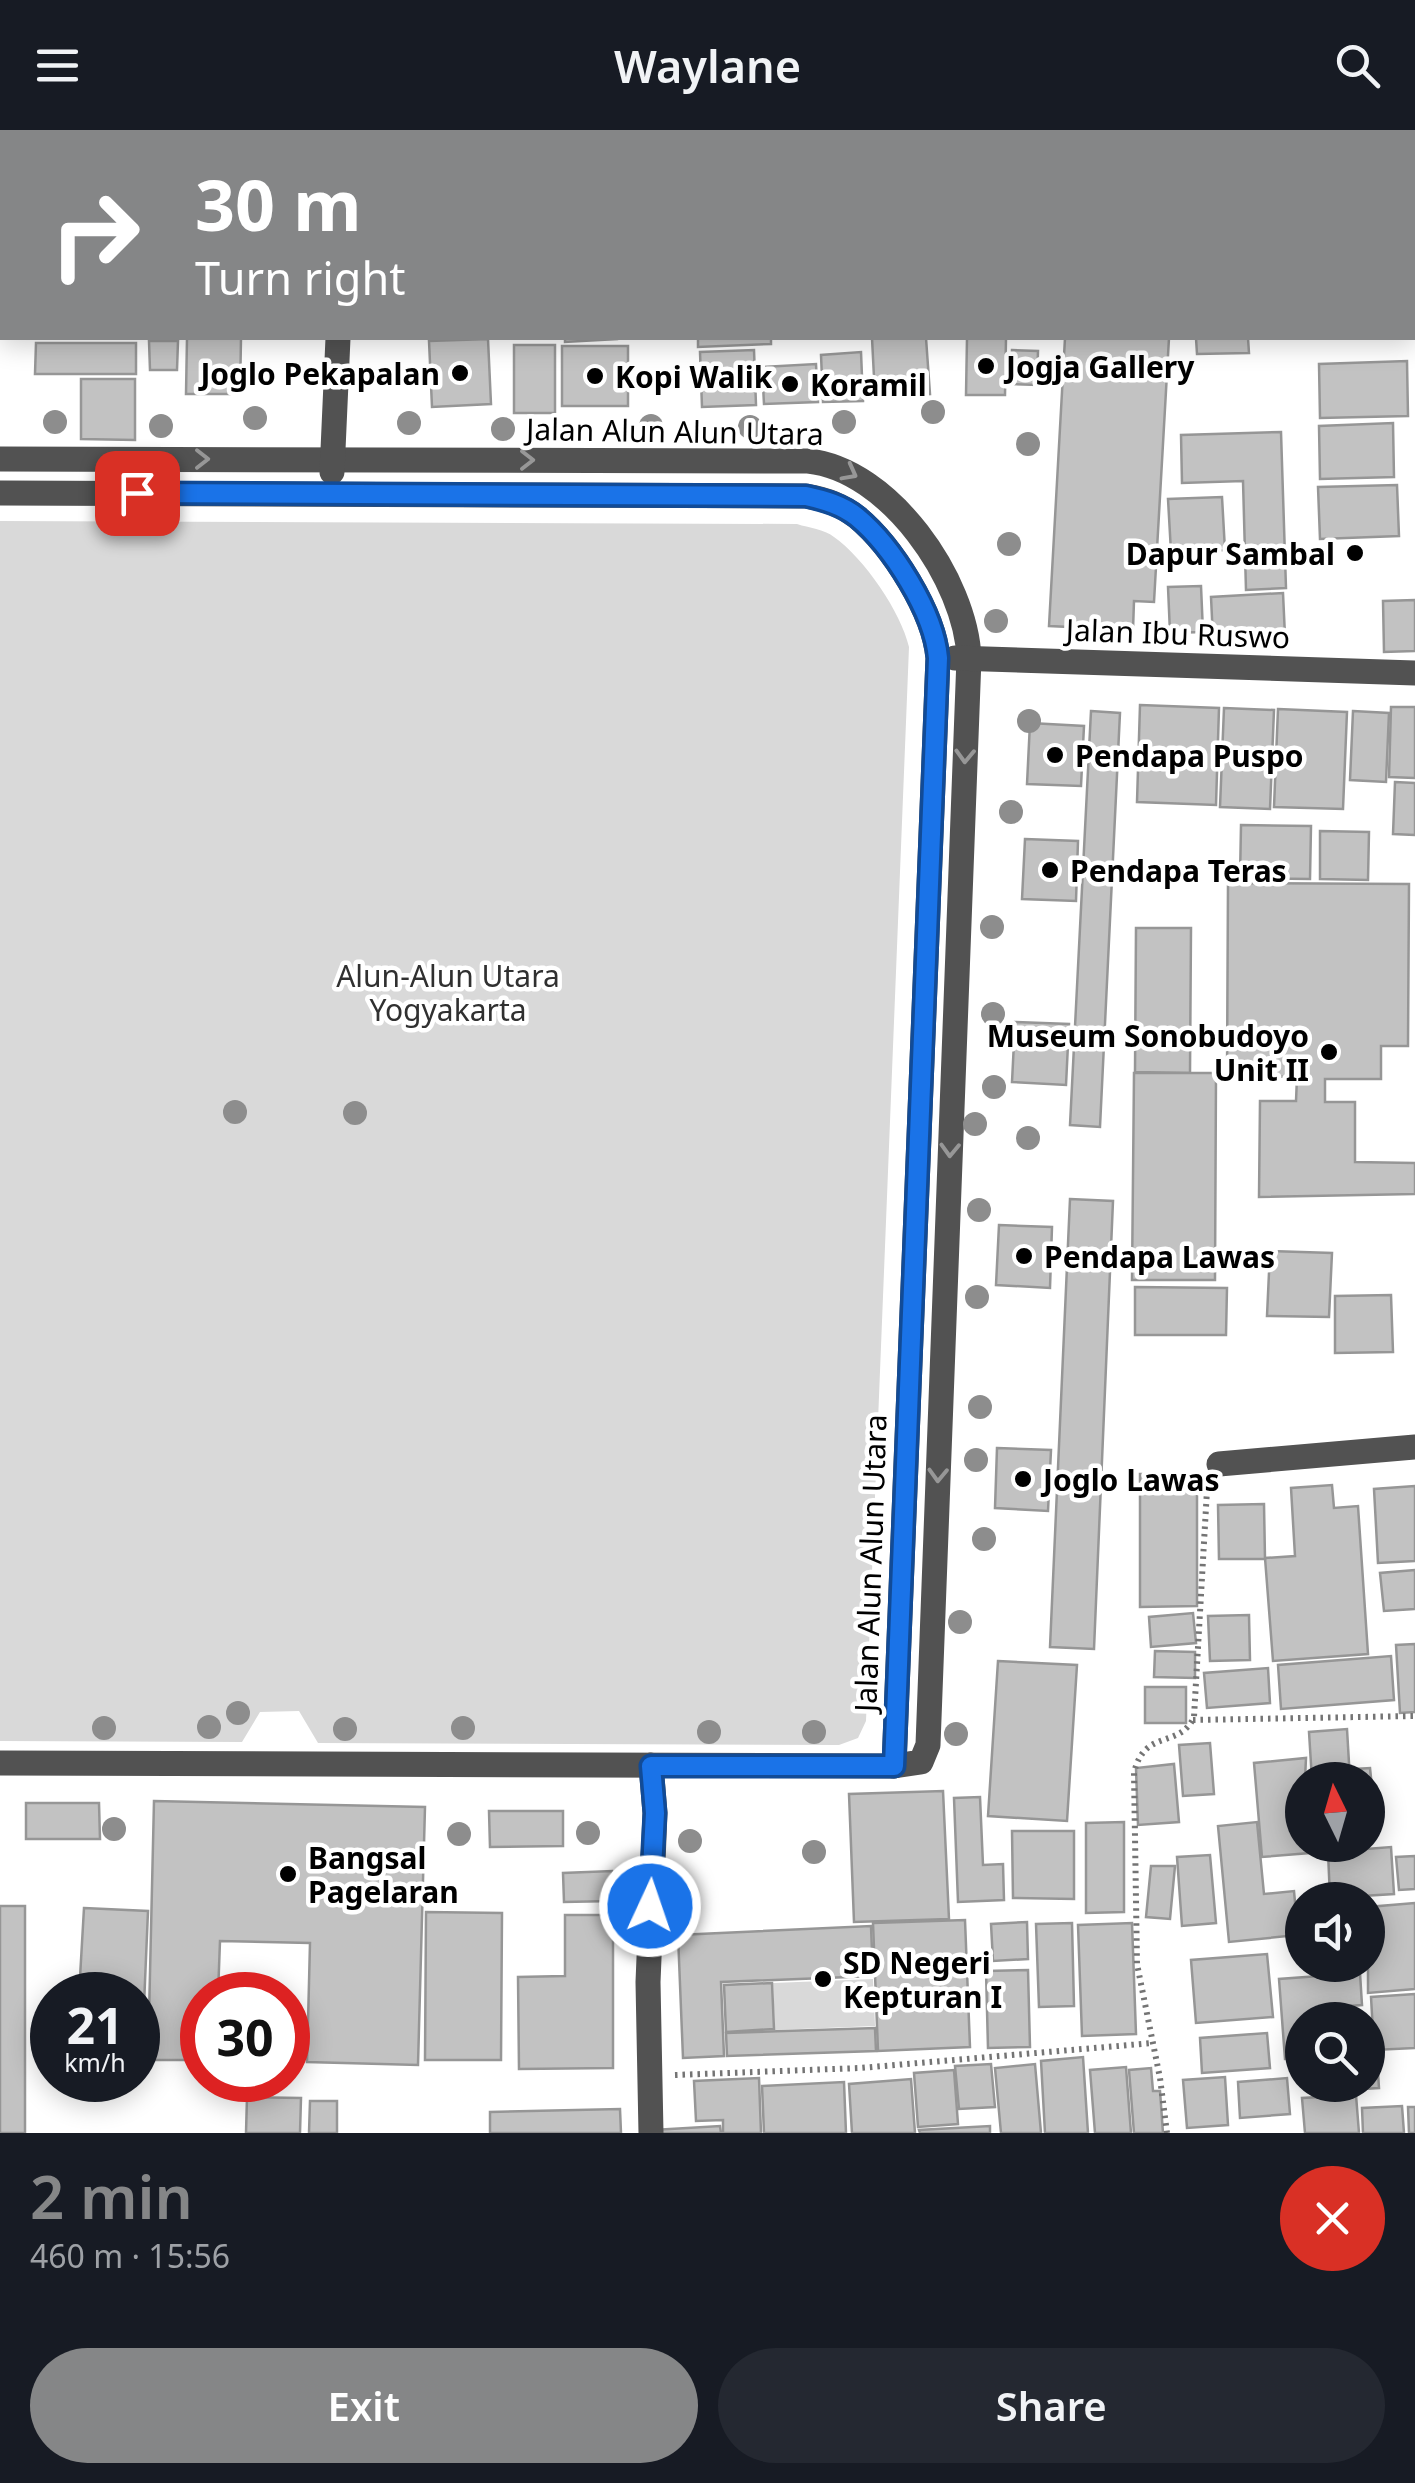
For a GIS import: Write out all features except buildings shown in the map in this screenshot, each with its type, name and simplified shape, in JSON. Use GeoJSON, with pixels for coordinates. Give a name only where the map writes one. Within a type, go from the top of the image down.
{"type":"FeatureCollection","features":[{"type":"Feature","properties":{"kind":"street"},"geometry":{"type":"LineString","coordinates":[[331,494],[338,340]]}},
{"type":"Feature","properties":{"kind":"street","name":"Jalan Alun Alun Utara"},"geometry":{"type":"LineString","coordinates":[[0,459],[808,461],[833,464],[852,473],[886,498],[910,524],[936,563],[961,615],[968,658],[928,1745],[924,1757],[916,1764],[894,1766],[938,658],[934,633],[923,606],[890,556],[856,516],[833,503],[806,496],[0,493]]}},
{"type":"Feature","properties":{"kind":"street"},"geometry":{"type":"LineString","coordinates":[[59,459],[60,493]]}},
{"type":"Feature","properties":{"kind":"street"},"geometry":{"type":"LineString","coordinates":[[599,461],[599,496]]}},
{"type":"Feature","properties":{"kind":"street","name":"Jalan Ibu Ruswo"},"geometry":{"type":"LineString","coordinates":[[938,658],[1415,672]]}},
{"type":"Feature","properties":{"kind":"street"},"geometry":{"type":"LineString","coordinates":[[921,1109],[952,1110]]}},
{"type":"Feature","properties":{"kind":"street"},"geometry":{"type":"LineString","coordinates":[[1219,1464],[1415,1447]]}},
{"type":"Feature","properties":{"kind":"street"},"geometry":{"type":"LineString","coordinates":[[0,1763],[894,1766]]}},
{"type":"Feature","properties":{"kind":"street"},"geometry":{"type":"LineString","coordinates":[[651,1766],[655,1813],[648,1982],[651,2133]]}},
{"type":"Feature","properties":{"kind":"path"},"geometry":{"type":"LineString","coordinates":[[1167,2133],[1136,1944],[1134,1773],[1145,1748],[1159,1739],[1180,1734],[1193,1720],[1208,1487],[1211,1470],[1219,1464]]}},
{"type":"Feature","properties":{"kind":"path"},"geometry":{"type":"LineString","coordinates":[[1193,1720],[1415,1716]]}},
{"type":"Feature","properties":{"kind":"path"},"geometry":{"type":"LineString","coordinates":[[651,2076],[860,2068],[1152,2043]]}},
{"type":"Feature","properties":{"kind":"green space","name":"Alun-Alun Utara Yogyakarta"},"geometry":{"type":"Polygon","coordinates":[[[0,521],[797,524],[821,530],[846,546],[880,587],[909,647],[866,1721],[858,1738],[839,1745],[318,1743],[299,1711],[260,1712],[242,1742],[0,1741],[0,521]]]}},
{"type":"Feature","properties":{"kind":"green space"},"geometry":{"type":"Polygon","coordinates":[[[873,1979],[875,2026],[775,2030],[773,1983],[873,1979]]]}},
{"type":"Feature","properties":{"kind":"place","name":"Jogja Gallery"},"geometry":{"type":"Point","coordinates":[986,366]}},
{"type":"Feature","properties":{"kind":"place","name":"Joglo Pekapalan"},"geometry":{"type":"Point","coordinates":[460,373]}},
{"type":"Feature","properties":{"kind":"place","name":"Kopi Walik"},"geometry":{"type":"Point","coordinates":[595,376]}},
{"type":"Feature","properties":{"kind":"place","name":"Koramil"},"geometry":{"type":"Point","coordinates":[790,384]}},
{"type":"Feature","properties":{"kind":"place","name":"Dapur Sambal"},"geometry":{"type":"Point","coordinates":[1355,553]}},
{"type":"Feature","properties":{"kind":"place","name":"Pendapa Puspo"},"geometry":{"type":"Point","coordinates":[1055,755]}},
{"type":"Feature","properties":{"kind":"place","name":"Pendapa Teras"},"geometry":{"type":"Point","coordinates":[1050,870]}},
{"type":"Feature","properties":{"kind":"place","name":"Museum Sonobudoyo Unit II"},"geometry":{"type":"Point","coordinates":[1329,1052]}},
{"type":"Feature","properties":{"kind":"place","name":"Pendapa Lawas"},"geometry":{"type":"Point","coordinates":[1024,1256]}},
{"type":"Feature","properties":{"kind":"place","name":"Joglo Lawas"},"geometry":{"type":"Point","coordinates":[1023,1479]}},
{"type":"Feature","properties":{"kind":"place","name":"Bangsal Pagelaran"},"geometry":{"type":"Point","coordinates":[288,1874]}},
{"type":"Feature","properties":{"kind":"place","name":"SD Negeri Kepturan I"},"geometry":{"type":"Point","coordinates":[823,1979]}},
{"type":"Feature","properties":{"kind":"route"},"geometry":{"type":"LineString","coordinates":[[137,493],[806,496],[845,508],[866,526],[904,575],[930,620],[938,658],[894,1766],[651,1766],[655,1813],[650,1906]]}}]}
